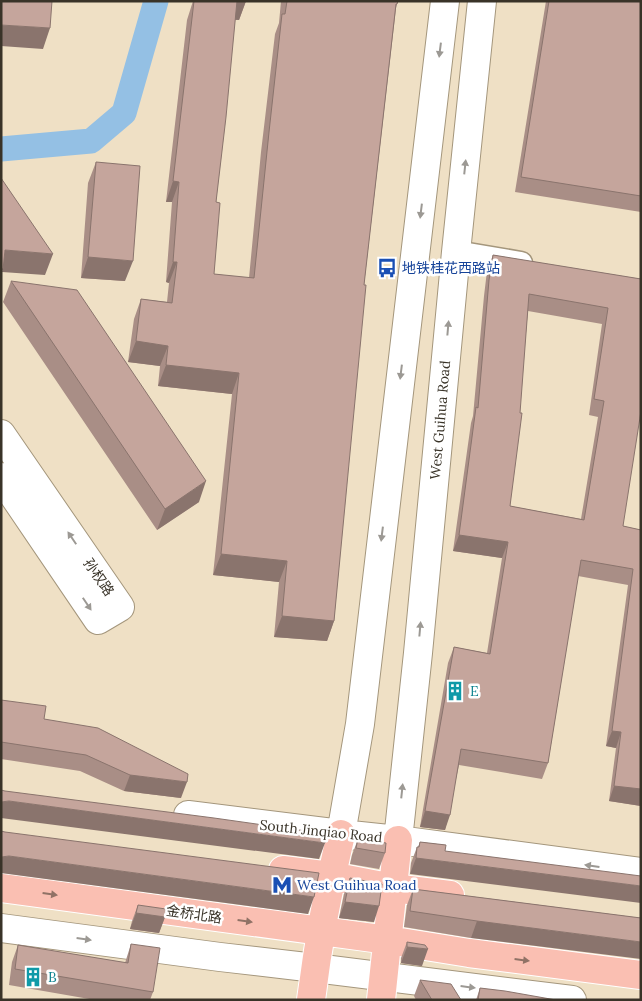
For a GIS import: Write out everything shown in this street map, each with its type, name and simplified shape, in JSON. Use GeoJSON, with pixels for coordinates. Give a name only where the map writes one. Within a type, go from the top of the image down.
{"type":"FeatureCollection","features":[{"type":"Feature","properties":{"kind":"main road"},"geometry":{"type":"LineString","coordinates":[[312,1000],[315,968],[331,876],[341,834],[360,724],[445,1]]}},
{"type":"Feature","properties":{"kind":"main road","name":"West Guihua Road"},"geometry":{"type":"LineString","coordinates":[[398,840],[482,1]]}},
{"type":"Feature","properties":{"kind":"main road","name":"孙权路"},"geometry":{"type":"LineString","coordinates":[[1,434],[120,607],[98,620],[1,477]]}},
{"type":"Feature","properties":{"kind":"main road","name":"South Jinqiao Road"},"geometry":{"type":"LineString","coordinates":[[160,812],[398,840],[641,872]]}},
{"type":"Feature","properties":{"kind":"main road"},"geometry":{"type":"LineString","coordinates":[[382,988],[398,840]]}},
{"type":"Feature","properties":{"kind":"main road"},"geometry":{"type":"LineString","coordinates":[[263,867],[331,876],[393,888],[472,898]]}},
{"type":"Feature","properties":{"kind":"main road","name":"金桥北路"},"geometry":{"type":"LineString","coordinates":[[1,888],[388,940]]}},
{"type":"Feature","properties":{"kind":"main road"},"geometry":{"type":"LineString","coordinates":[[1,928],[315,968],[382,988],[572,1000]]}},
{"type":"Feature","properties":{"kind":"main road"},"geometry":{"type":"LineString","coordinates":[[388,940],[469,953],[641,975]]}},
{"type":"Feature","properties":{"kind":"street"},"geometry":{"type":"LineString","coordinates":[[456,252],[543,267]]}},
{"type":"Feature","properties":{"kind":"building"},"geometry":{"type":"Polygon","coordinates":[[[1,1],[52,1],[50,28],[1,25],[1,1]]]}},
{"type":"Feature","properties":{"kind":"building"},"geometry":{"type":"Polygon","coordinates":[[[194,1],[237,1],[216,202],[220,203],[214,274],[254,278],[282,14],[285,14],[287,1],[398,1],[396,4],[364,285],[366,285],[334,621],[282,616],[287,561],[221,554],[239,373],[166,365],[168,346],[136,341],[141,299],[172,303],[177,262],[173,262],[179,182],[173,181],[194,1]]]}},
{"type":"Feature","properties":{"kind":"building"},"geometry":{"type":"Polygon","coordinates":[[[549,1],[641,1],[641,196],[521,177],[549,1]]]}},
{"type":"Feature","properties":{"kind":"building"},"geometry":{"type":"Polygon","coordinates":[[[96,162],[140,166],[133,261],[88,257],[96,162]]]}},
{"type":"Feature","properties":{"kind":"building"},"geometry":{"type":"Polygon","coordinates":[[[1,178],[53,254],[5,250],[3,270],[1,267],[1,178]]]}},
{"type":"Feature","properties":{"kind":"building"},"geometry":{"type":"Polygon","coordinates":[[[493,255],[641,279],[641,411],[623,526],[641,530],[641,789],[614,786],[621,732],[612,731],[633,569],[581,560],[548,763],[461,749],[450,815],[425,811],[454,647],[490,654],[508,542],[459,535],[476,407],[478,408],[489,280],[493,255]],[[529,294],[520,413],[522,413],[510,506],[584,520],[604,401],[594,399],[608,308],[529,294]]]}},
{"type":"Feature","properties":{"kind":"building"},"geometry":{"type":"Polygon","coordinates":[[[11,281],[77,290],[206,481],[165,509],[11,281]]]}},
{"type":"Feature","properties":{"kind":"building"},"geometry":{"type":"Polygon","coordinates":[[[1,700],[46,706],[44,719],[98,728],[188,774],[187,782],[130,775],[86,755],[1,742],[1,700]]]}},
{"type":"Feature","properties":{"kind":"building"},"geometry":{"type":"Polygon","coordinates":[[[1,790],[327,834],[325,843],[9,801],[1,802],[1,790]]]}},
{"type":"Feature","properties":{"kind":"building"},"geometry":{"type":"Polygon","coordinates":[[[1,831],[319,873],[314,897],[9,856],[1,857],[1,831]]]}},
{"type":"Feature","properties":{"kind":"building"},"geometry":{"type":"Polygon","coordinates":[[[358,839],[386,843],[385,853],[356,848],[358,839]]]}},
{"type":"Feature","properties":{"kind":"building"},"geometry":{"type":"Polygon","coordinates":[[[420,842],[446,845],[445,851],[641,876],[641,886],[416,858],[417,847],[419,847],[420,842]]]}},
{"type":"Feature","properties":{"kind":"building"},"geometry":{"type":"Polygon","coordinates":[[[350,878],[382,884],[379,906],[345,902],[350,878]]]}},
{"type":"Feature","properties":{"kind":"building"},"geometry":{"type":"Polygon","coordinates":[[[413,889],[641,918],[641,942],[410,911],[413,889]]]}},
{"type":"Feature","properties":{"kind":"building"},"geometry":{"type":"Polygon","coordinates":[[[138,905],[166,909],[165,917],[136,913],[138,905]]]}},
{"type":"Feature","properties":{"kind":"building"},"geometry":{"type":"Polygon","coordinates":[[[407,942],[425,945],[428,949],[407,947],[407,942]]]}},
{"type":"Feature","properties":{"kind":"building"},"geometry":{"type":"Polygon","coordinates":[[[131,944],[160,948],[153,992],[15,969],[18,945],[128,963],[131,944]]]}},
{"type":"Feature","properties":{"kind":"building"},"geometry":{"type":"Polygon","coordinates":[[[420,980],[451,984],[461,1000],[432,1000],[420,980]]]}},
{"type":"Feature","properties":{"kind":"building"},"geometry":{"type":"Polygon","coordinates":[[[480,988],[505,991],[556,1000],[478,1000],[480,988]]]}},
{"type":"Feature","properties":{"kind":"waterway"},"geometry":{"type":"LineString","coordinates":[[1,149],[91,141],[124,113],[156,1]]}},
{"type":"Feature","properties":{"kind":"place","name":"地铁桂花西路站"},"geometry":{"type":"Point","coordinates":[387,268]}},
{"type":"Feature","properties":{"kind":"place","name":"E"},"geometry":{"type":"Point","coordinates":[455,691]}},
{"type":"Feature","properties":{"kind":"place","name":"West Guihua Road"},"geometry":{"type":"Point","coordinates":[282,885]}},
{"type":"Feature","properties":{"kind":"place","name":"B"},"geometry":{"type":"Point","coordinates":[33,977]}}]}
